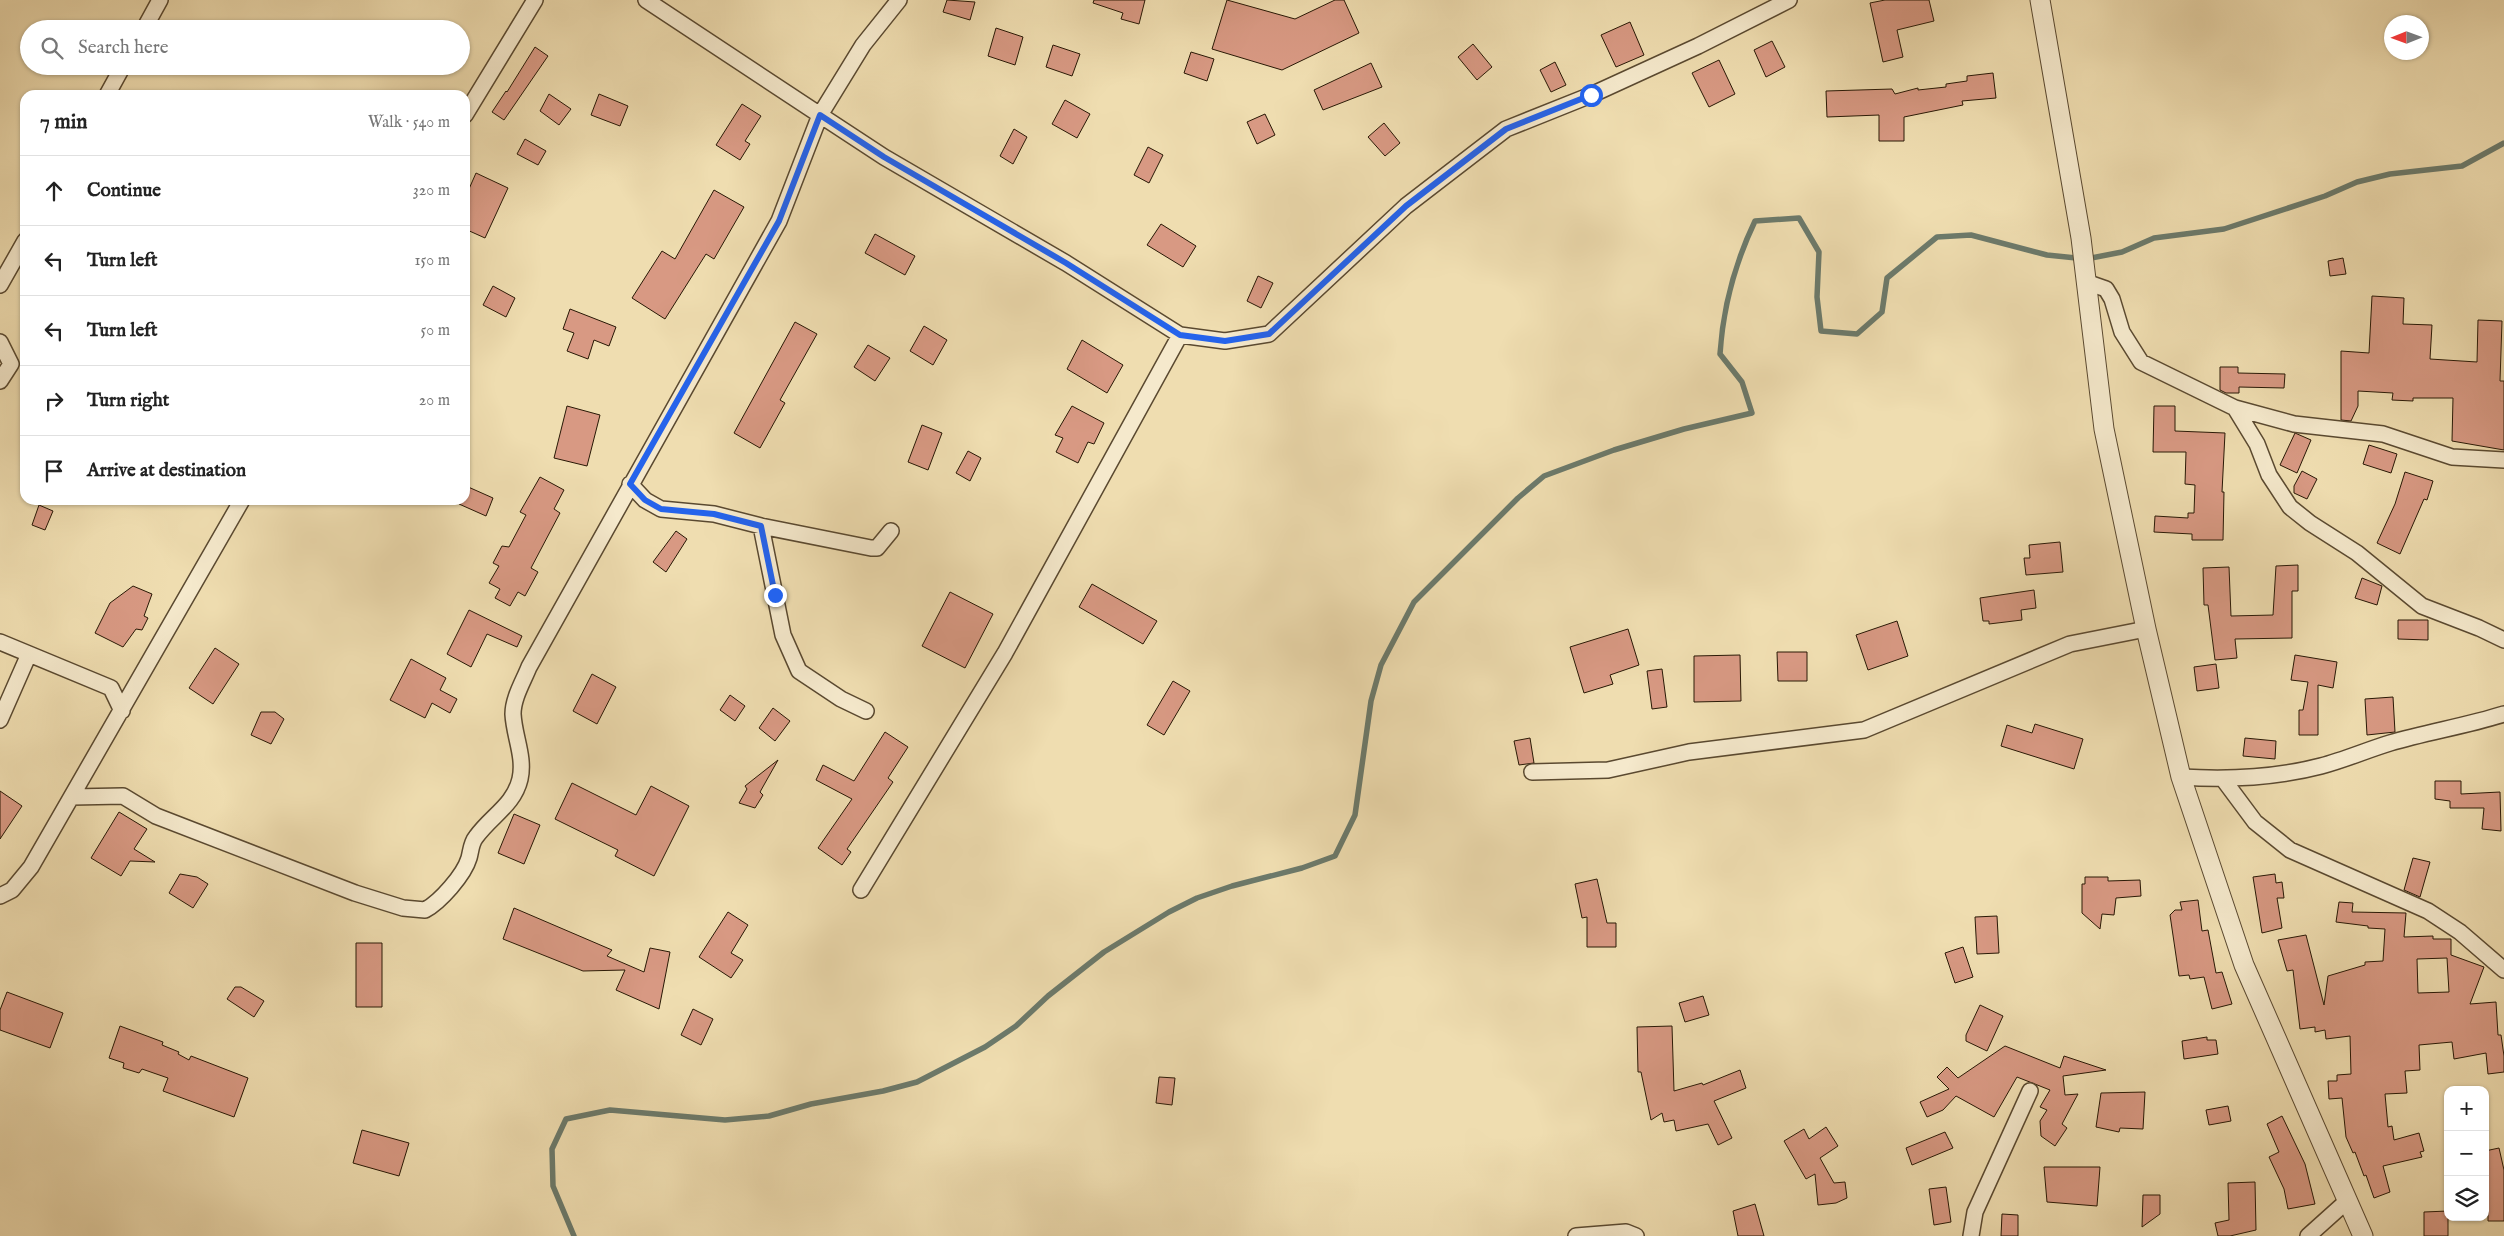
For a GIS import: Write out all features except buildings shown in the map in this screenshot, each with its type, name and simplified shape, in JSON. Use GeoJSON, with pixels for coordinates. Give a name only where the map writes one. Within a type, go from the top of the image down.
{"type":"FeatureCollection","features":[{"type":"Feature","properties":{"kind":"street"},"geometry":{"type":"LineString","coordinates":[[149,20],[160,0]]}},
{"type":"Feature","properties":{"kind":"street"},"geometry":{"type":"LineString","coordinates":[[470,107],[535,0]]}},
{"type":"Feature","properties":{"kind":"street"},"geometry":{"type":"LineString","coordinates":[[646,0],[884,157],[1066,263],[1180,335],[1225,341],[1269,334],[1406,206],[1506,129],[1591,95],[1698,46],[1789,0]]}},
{"type":"Feature","properties":{"kind":"street"},"geometry":{"type":"LineString","coordinates":[[72,797],[123,796],[156,816],[345,889],[402,908],[425,910],[446,892],[468,860],[472,844],[477,836],[508,804],[516,791],[520,778],[521,760],[513,715],[518,692],[529,667],[779,221],[820,115],[863,45],[899,0]]}},
{"type":"Feature","properties":{"kind":"street"},"geometry":{"type":"LineString","coordinates":[[2040,0],[2081,238],[2104,429],[2146,629],[2181,777],[2244,965],[2363,1236]]}},
{"type":"Feature","properties":{"kind":"street"},"geometry":{"type":"LineString","coordinates":[[109,90],[118,75]]}},
{"type":"Feature","properties":{"kind":"street"},"geometry":{"type":"LineString","coordinates":[[0,286],[20,250]]}},
{"type":"Feature","properties":{"kind":"street"},"geometry":{"type":"LineString","coordinates":[[2085,274],[2106,289],[2112,299],[2122,332],[2141,362],[2235,408],[2294,424],[2383,434],[2452,457],[2504,460]]}},
{"type":"Feature","properties":{"kind":"street"},"geometry":{"type":"LineString","coordinates":[[861,890],[1005,653],[1180,335]]}},
{"type":"Feature","properties":{"kind":"street"},"geometry":{"type":"LineString","coordinates":[[0,342],[12,364],[0,381]]}},
{"type":"Feature","properties":{"kind":"street"},"geometry":{"type":"LineString","coordinates":[[2235,408],[2257,444],[2269,476],[2290,507],[2310,524],[2357,553],[2422,606],[2480,628],[2504,640]]}},
{"type":"Feature","properties":{"kind":"street"},"geometry":{"type":"LineString","coordinates":[[630,484],[645,500],[661,509],[714,514],[761,526],[870,548],[877,548],[891,531]]}},
{"type":"Feature","properties":{"kind":"street"},"geometry":{"type":"LineString","coordinates":[[0,896],[12,890],[31,867],[239,505]]}},
{"type":"Feature","properties":{"kind":"street"},"geometry":{"type":"LineString","coordinates":[[761,526],[783,635],[800,671],[841,699],[866,711]]}},
{"type":"Feature","properties":{"kind":"street"},"geometry":{"type":"LineString","coordinates":[[1532,772],[1608,770],[1689,752],[1864,730],[2070,644],[2146,629]]}},
{"type":"Feature","properties":{"kind":"street"},"geometry":{"type":"LineString","coordinates":[[0,642],[111,688],[122,711]]}},
{"type":"Feature","properties":{"kind":"street"},"geometry":{"type":"LineString","coordinates":[[0,720],[30,654]]}},
{"type":"Feature","properties":{"kind":"street"},"geometry":{"type":"LineString","coordinates":[[2181,777],[2223,779],[2276,775],[2321,766],[2392,743],[2465,726],[2504,714]]}},
{"type":"Feature","properties":{"kind":"street"},"geometry":{"type":"LineString","coordinates":[[2223,779],[2255,822],[2290,850],[2428,911],[2460,932],[2504,970]]}},
{"type":"Feature","properties":{"kind":"street"},"geometry":{"type":"LineString","coordinates":[[1971,1236],[1975,1212],[2030,1091]]}},
{"type":"Feature","properties":{"kind":"street"},"geometry":{"type":"LineString","coordinates":[[2308,1236],[2347,1201]]}},
{"type":"Feature","properties":{"kind":"street"},"geometry":{"type":"LineString","coordinates":[[1576,1236],[1626,1232],[1636,1236]]}},
{"type":"Feature","properties":{"kind":"waterway"},"geometry":{"type":"LineString","coordinates":[[574,1236],[553,1186],[552,1149],[566,1119],[610,1110],[725,1120],[769,1116],[811,1104],[883,1091],[917,1082],[985,1047],[1016,1026],[1048,996],[1104,952],[1169,912],[1197,898],[1232,886],[1302,868],[1335,856],[1355,815],[1371,701],[1381,665],[1414,602],[1518,498],[1544,476],[1614,450],[1684,429],[1752,413],[1742,382],[1720,354],[1724,319],[1731,286],[1755,221],[1799,218],[1819,252],[1817,297],[1821,331],[1857,334],[1882,312],[1887,278],[1937,237],[1971,235],[2047,255],[2086,259],[2122,252],[2154,238],[2224,229],[2325,196],[2357,182],[2390,174],[2462,166],[2504,143]]}},
{"type":"Feature","properties":{"kind":"route"},"geometry":{"type":"LineString","coordinates":[[775,595],[761,526],[714,514],[661,509],[645,500],[630,484],[779,221],[820,115],[884,157],[1066,263],[1180,335],[1225,341],[1269,334],[1406,206],[1506,129],[1591,95]]}}]}
